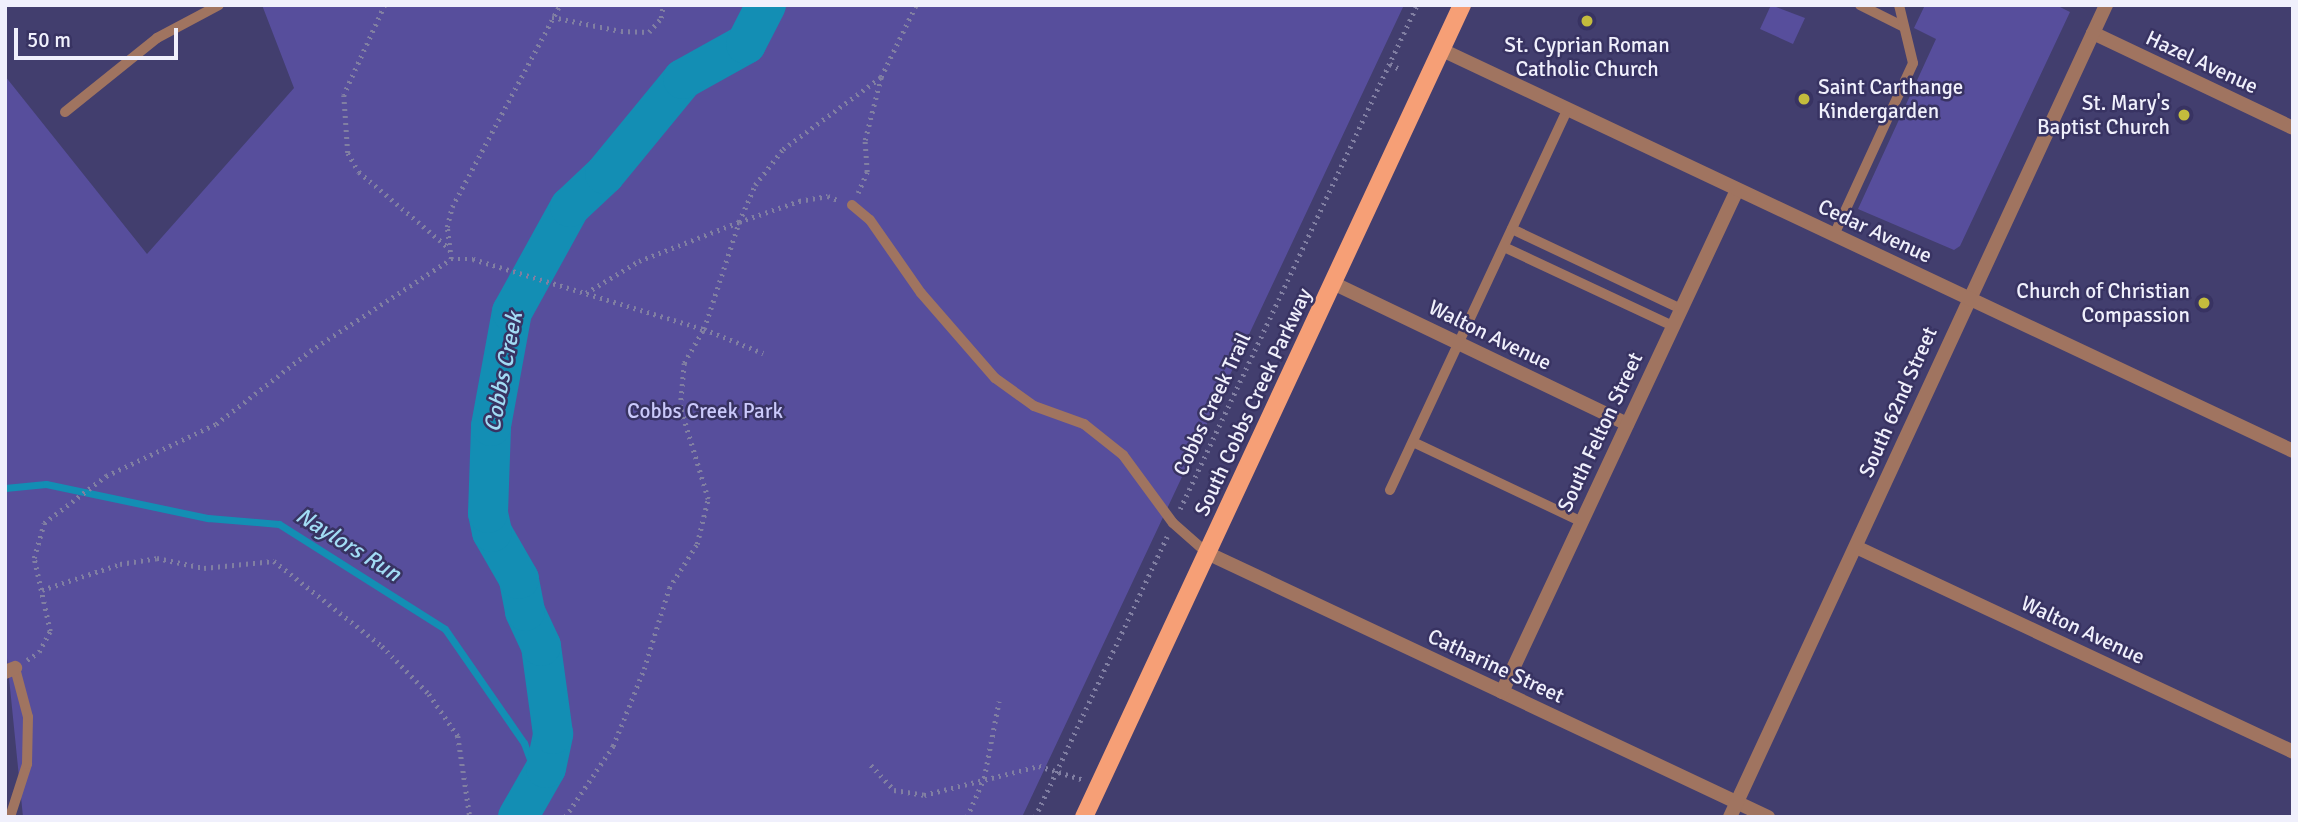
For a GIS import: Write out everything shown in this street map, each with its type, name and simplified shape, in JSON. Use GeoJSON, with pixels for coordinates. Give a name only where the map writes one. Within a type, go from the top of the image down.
{"type":"FeatureCollection","features":[{"type":"Feature","properties":{"kind":"main road","name":"South Cobbs Creek Parkway"},"geometry":{"type":"LineString","coordinates":[[1090,815],[1098,786],[1335,284],[1462,5]]}},
{"type":"Feature","properties":{"kind":"street","name":"South 62nd Street"},"geometry":{"type":"LineString","coordinates":[[1730,817],[1968,298],[2106,5]]}},
{"type":"Feature","properties":{"kind":"street","name":"Hazel Avenue"},"geometry":{"type":"LineString","coordinates":[[2093,33],[2293,128]]}},
{"type":"Feature","properties":{"kind":"street","name":"Cedar Avenue"},"geometry":{"type":"LineString","coordinates":[[1440,49],[2293,451]]}},
{"type":"Feature","properties":{"kind":"street","name":"South Felton Street"},"geometry":{"type":"LineString","coordinates":[[1502,692],[1737,190]]}},
{"type":"Feature","properties":{"kind":"street","name":"Walton Avenue"},"geometry":{"type":"LineString","coordinates":[[1335,284],[1627,424]]}},
{"type":"Feature","properties":{"kind":"street","name":"Walton Avenue"},"geometry":{"type":"LineString","coordinates":[[1856,547],[2293,752]]}},
{"type":"Feature","properties":{"kind":"street","name":"Catharine Street"},"geometry":{"type":"LineString","coordinates":[[1207,553],[1768,817]]}},
{"type":"Feature","properties":{"kind":"lane"},"geometry":{"type":"LineString","coordinates":[[65,112],[157,37],[219,5]]}},
{"type":"Feature","properties":{"kind":"lane"},"geometry":{"type":"LineString","coordinates":[[1860,5],[1902,26]]}},
{"type":"Feature","properties":{"kind":"lane"},"geometry":{"type":"LineString","coordinates":[[1834,235],[1913,63],[1912,45],[1902,26],[1899,5]]}},
{"type":"Feature","properties":{"kind":"lane"},"geometry":{"type":"LineString","coordinates":[[1390,490],[1567,111]]}},
{"type":"Feature","properties":{"kind":"lane"},"geometry":{"type":"LineString","coordinates":[[852,205],[870,220],[921,293],[995,378],[1034,406],[1084,424],[1123,455],[1173,523],[1207,553]]}},
{"type":"Feature","properties":{"kind":"lane"},"geometry":{"type":"LineString","coordinates":[[1512,229],[1681,309]]}},
{"type":"Feature","properties":{"kind":"lane"},"geometry":{"type":"LineString","coordinates":[[1504,247],[1673,326]]}},
{"type":"Feature","properties":{"kind":"lane"},"geometry":{"type":"LineString","coordinates":[[1413,442],[1582,523]]}},
{"type":"Feature","properties":{"kind":"lane"},"geometry":{"type":"LineString","coordinates":[[10,670],[28,717],[27,764],[10,817]]}},
{"type":"Feature","properties":{"kind":"path"},"geometry":{"type":"LineString","coordinates":[[385,5],[344,95],[348,153],[359,172],[449,248]]}},
{"type":"Feature","properties":{"kind":"path"},"geometry":{"type":"LineString","coordinates":[[451,259],[447,227],[452,206],[560,5]]}},
{"type":"Feature","properties":{"kind":"path"},"geometry":{"type":"LineString","coordinates":[[552,17],[621,32],[649,32],[661,18],[663,5]]}},
{"type":"Feature","properties":{"kind":"path"},"geometry":{"type":"LineString","coordinates":[[867,172],[864,140],[881,76],[916,5]]}},
{"type":"Feature","properties":{"kind":"path","name":"Cobbs Creek Trail"},"geometry":{"type":"LineString","coordinates":[[1035,817],[1417,5]]}},
{"type":"Feature","properties":{"kind":"path"},"geometry":{"type":"LineString","coordinates":[[1390,64],[1401,69]]}},
{"type":"Feature","properties":{"kind":"path"},"geometry":{"type":"LineString","coordinates":[[565,817],[613,746],[644,670],[669,589],[697,544],[708,499],[680,407],[684,363],[704,329],[738,222],[755,185],[783,149],[881,76]]}},
{"type":"Feature","properties":{"kind":"path"},"geometry":{"type":"LineString","coordinates":[[586,294],[639,261],[738,222],[828,196],[852,205]]}},
{"type":"Feature","properties":{"kind":"path"},"geometry":{"type":"LineString","coordinates":[[10,670],[39,652],[50,631],[34,558],[44,523],[106,476],[216,424],[310,351],[451,259],[473,259],[704,329],[763,353]]}},
{"type":"Feature","properties":{"kind":"path"},"geometry":{"type":"LineString","coordinates":[[42,590],[120,564],[156,558],[204,568],[274,561],[382,646],[429,694],[458,736],[470,817]]}},
{"type":"Feature","properties":{"kind":"path"},"geometry":{"type":"LineString","coordinates":[[967,817],[984,778],[999,701]]}},
{"type":"Feature","properties":{"kind":"path"},"geometry":{"type":"LineString","coordinates":[[871,765],[894,790],[925,794],[1040,766],[1057,769],[1098,786]]}},
{"type":"Feature","properties":{"kind":"green space","name":"Cobbs Creek Park"},"geometry":{"type":"Polygon","coordinates":[[[262,5],[1404,5],[1022,817],[23,817],[5,638],[5,76],[147,254],[294,88],[262,5]]]}},
{"type":"Feature","properties":{"kind":"green space"},"geometry":{"type":"Polygon","coordinates":[[[1771,5],[1805,18],[1793,44],[1760,29],[1771,5]]]}},
{"type":"Feature","properties":{"kind":"green space"},"geometry":{"type":"Polygon","coordinates":[[[1925,5],[2056,5],[2070,12],[1960,246],[1954,250],[1858,209],[1936,39],[1914,28],[1925,5]]]}},
{"type":"Feature","properties":{"kind":"waterway","name":"Cobbs Creek"},"geometry":{"type":"LineString","coordinates":[[518,817],[546,768],[553,734],[541,646],[525,611],[519,579],[492,532],[488,513],[491,426],[512,312],[570,207],[605,174],[683,79],[746,44],[766,5]]}},
{"type":"Feature","properties":{"kind":"waterway","name":"Naylors Run"},"geometry":{"type":"LineString","coordinates":[[5,488],[46,484],[208,518],[279,524],[445,629],[524,743],[538,781]]}},
{"type":"Feature","properties":{"kind":"place","name":"St. Cyprian Roman Catholic Church"},"geometry":{"type":"Point","coordinates":[1587,21]}},
{"type":"Feature","properties":{"kind":"place","name":"Saint Carthange Kindergarden"},"geometry":{"type":"Point","coordinates":[1804,99]}},
{"type":"Feature","properties":{"kind":"place","name":"St. Mary's Baptist Church"},"geometry":{"type":"Point","coordinates":[2184,115]}},
{"type":"Feature","properties":{"kind":"place","name":"Church of Christian Compassion"},"geometry":{"type":"Point","coordinates":[2204,303]}}]}
